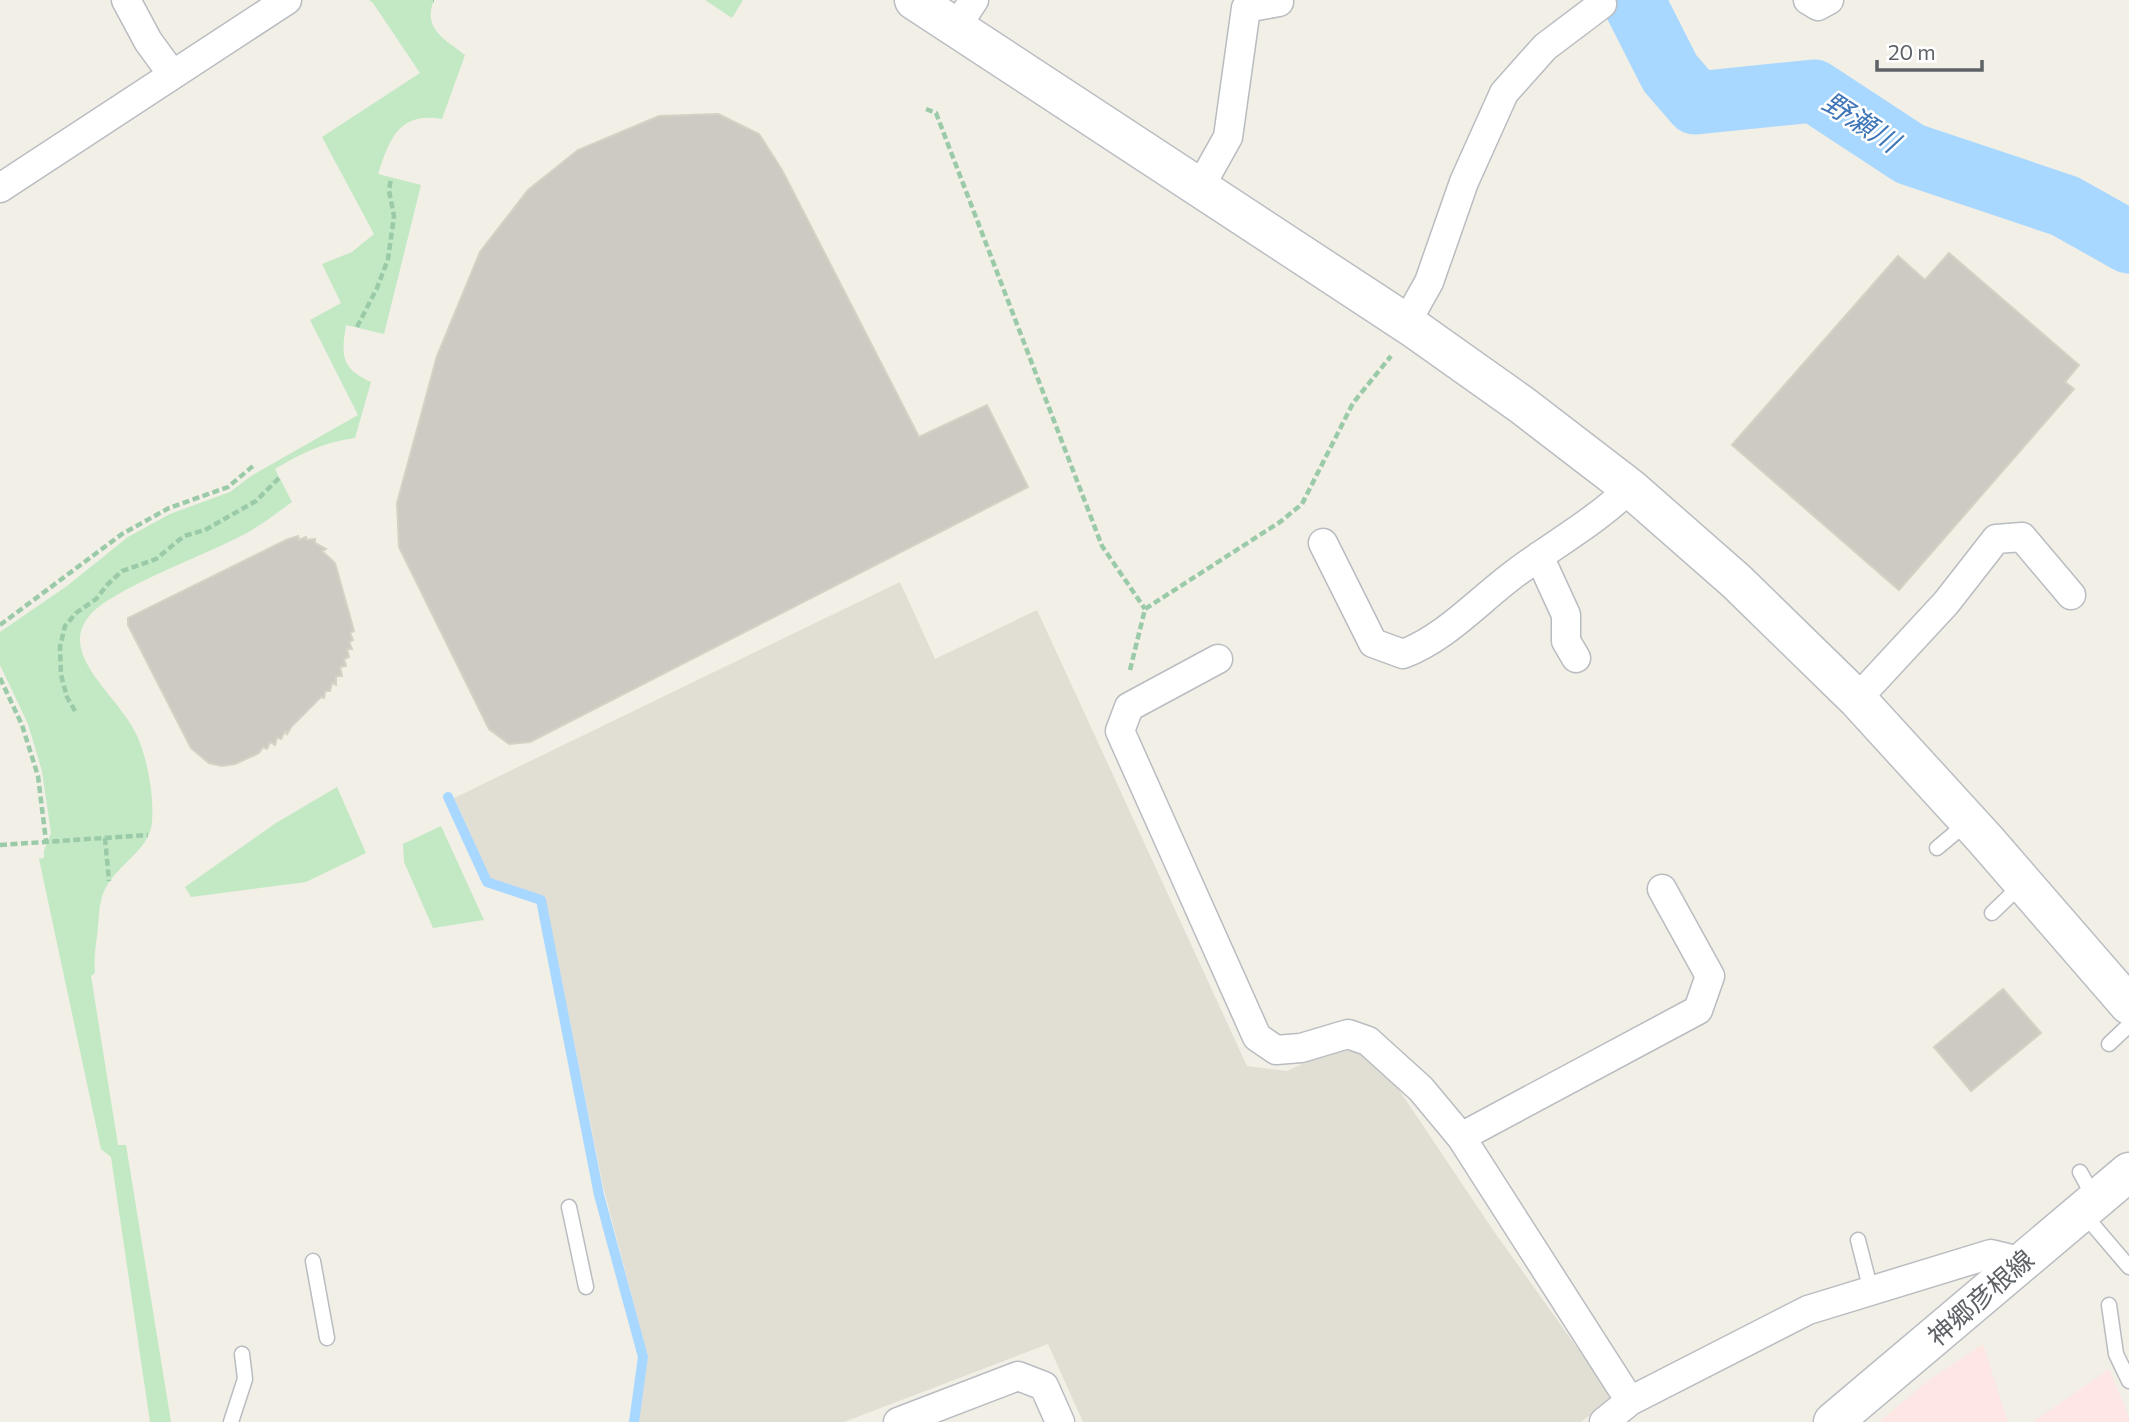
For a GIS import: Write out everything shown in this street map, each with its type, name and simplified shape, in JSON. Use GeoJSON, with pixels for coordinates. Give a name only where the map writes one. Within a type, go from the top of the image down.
{"type":"FeatureCollection","features":[{"type":"Feature","properties":{"kind":"street"},"geometry":{"type":"LineString","coordinates":[[126,0],[148,41],[172,74]]}},
{"type":"Feature","properties":{"kind":"street"},"geometry":{"type":"LineString","coordinates":[[0,188],[287,0]]}},
{"type":"Feature","properties":{"kind":"street"},"geometry":{"type":"LineString","coordinates":[[914,0],[965,14],[1402,335],[1522,405],[1630,488],[1736,581],[1857,699],[2129,1005]]}},
{"type":"Feature","properties":{"kind":"street"},"geometry":{"type":"LineString","coordinates":[[1808,0],[1818,6],[1829,0]]}},
{"type":"Feature","properties":{"kind":"street"},"geometry":{"type":"LineString","coordinates":[[1200,187],[1228,137],[1246,8],[1279,2]]}},
{"type":"Feature","properties":{"kind":"street"},"geometry":{"type":"LineString","coordinates":[[1402,335],[1429,282],[1464,182],[1504,93],[1545,47],[1602,4]]}},
{"type":"Feature","properties":{"kind":"street"},"geometry":{"type":"LineString","coordinates":[[1323,543],[1373,643],[1403,654],[1423,646],[1539,556],[1600,517],[1630,488]]}},
{"type":"Feature","properties":{"kind":"street"},"geometry":{"type":"LineString","coordinates":[[1857,699],[1946,603],[1996,539],[2022,537],[2071,596]]}},
{"type":"Feature","properties":{"kind":"street"},"geometry":{"type":"LineString","coordinates":[[1539,556],[1566,615],[1566,641],[1577,657]]}},
{"type":"Feature","properties":{"kind":"street"},"geometry":{"type":"LineString","coordinates":[[1218,659],[1129,707],[1120,731],[1257,1037],[1276,1050],[1301,1048],[1348,1034],[1368,1041],[1421,1089],[1461,1137],[1630,1401]]}},
{"type":"Feature","properties":{"kind":"street"},"geometry":{"type":"LineString","coordinates":[[1461,1137],[1698,1010],[1710,976],[1662,889]]}},
{"type":"Feature","properties":{"kind":"street","name":"神郷彦根線"},"geometry":{"type":"LineString","coordinates":[[1833,1422],[2024,1262],[2086,1195],[2129,1172]]}},
{"type":"Feature","properties":{"kind":"street"},"geometry":{"type":"LineString","coordinates":[[1604,1422],[1630,1401],[1807,1302],[1871,1291],[1991,1254],[2024,1262]]}},
{"type":"Feature","properties":{"kind":"street"},"geometry":{"type":"LineString","coordinates":[[898,1422],[1018,1376],[1044,1386],[1060,1422]]}},
{"type":"Feature","properties":{"kind":"lane"},"geometry":{"type":"LineString","coordinates":[[1937,848],[1968,821]]}},
{"type":"Feature","properties":{"kind":"lane"},"geometry":{"type":"LineString","coordinates":[[1992,913],[2023,883]]}},
{"type":"Feature","properties":{"kind":"lane"},"geometry":{"type":"LineString","coordinates":[[2109,1044],[2129,1025]]}},
{"type":"Feature","properties":{"kind":"lane"},"geometry":{"type":"LineString","coordinates":[[2086,1195],[2129,1267]]}},
{"type":"Feature","properties":{"kind":"lane"},"geometry":{"type":"LineString","coordinates":[[569,1207],[586,1287]]}},
{"type":"Feature","properties":{"kind":"lane"},"geometry":{"type":"LineString","coordinates":[[1858,1240],[1871,1291]]}},
{"type":"Feature","properties":{"kind":"lane"},"geometry":{"type":"LineString","coordinates":[[313,1261],[327,1338]]}},
{"type":"Feature","properties":{"kind":"lane"},"geometry":{"type":"LineString","coordinates":[[2109,1305],[2116,1354],[2129,1381]]}},
{"type":"Feature","properties":{"kind":"lane"},"geometry":{"type":"LineString","coordinates":[[230,1422],[245,1379],[242,1354]]}},
{"type":"Feature","properties":{"kind":"path"},"geometry":{"type":"LineString","coordinates":[[926,109],[936,113],[1102,547],[1145,609]]}},
{"type":"Feature","properties":{"kind":"path"},"geometry":{"type":"LineString","coordinates":[[357,327],[388,259],[394,216],[389,191],[391,178]]}},
{"type":"Feature","properties":{"kind":"path"},"geometry":{"type":"LineString","coordinates":[[1129,707],[1123,691],[1133,662],[1145,609],[1280,522],[1302,504],[1353,403],[1402,335]]}},
{"type":"Feature","properties":{"kind":"path"},"geometry":{"type":"LineString","coordinates":[[0,625],[122,534],[169,508],[228,487],[253,466]]}},
{"type":"Feature","properties":{"kind":"path"},"geometry":{"type":"LineString","coordinates":[[75,711],[61,675],[60,647],[65,626],[76,612],[96,599],[107,584],[122,572],[156,559],[184,536],[205,530],[256,501],[279,478]]}},
{"type":"Feature","properties":{"kind":"path"},"geometry":{"type":"LineString","coordinates":[[0,678],[22,725],[38,776],[46,841]]}},
{"type":"Feature","properties":{"kind":"path"},"geometry":{"type":"LineString","coordinates":[[0,845],[148,835]]}},
{"type":"Feature","properties":{"kind":"path"},"geometry":{"type":"LineString","coordinates":[[105,838],[109,881]]}},
{"type":"Feature","properties":{"kind":"shaded area"},"geometry":{"type":"Polygon","coordinates":[[[900,582],[935,659],[1037,610],[1247,1066],[1287,1071],[1332,1050],[1362,1052],[1385,1069],[1493,1230],[1613,1398],[1581,1422],[1083,1422],[1048,1344],[844,1422],[638,1422],[648,1358],[603,1186],[545,897],[491,880],[454,798],[900,582]]]}},
{"type":"Feature","properties":{"kind":"shaded area"},"geometry":{"type":"Polygon","coordinates":[[[1983,1344],[2008,1422],[1879,1422],[1929,1380],[1983,1344]]]}},
{"type":"Feature","properties":{"kind":"shaded area"},"geometry":{"type":"Polygon","coordinates":[[[2109,1369],[2129,1422],[2033,1422],[2109,1369]]]}},
{"type":"Feature","properties":{"kind":"green space"},"geometry":{"type":"Polygon","coordinates":[[[369,0],[434,0],[431,10],[433,26],[443,38],[465,55],[442,119],[416,120],[398,130],[387,149],[378,174],[421,185],[384,334],[346,325],[345,360],[354,372],[371,382],[355,438],[314,449],[275,469],[292,502],[246,533],[110,599],[89,616],[81,633],[82,651],[90,668],[129,721],[142,747],[152,801],[152,822],[146,839],[115,874],[103,894],[95,950],[95,973],[91,976],[118,1145],[126,1145],[171,1422],[150,1422],[111,1157],[101,1149],[39,859],[44,858],[51,833],[42,771],[28,724],[0,665],[0,632],[67,586],[128,537],[170,514],[230,492],[251,476],[358,415],[310,320],[341,303],[322,264],[352,252],[374,234],[322,137],[420,73],[369,0]]]}},
{"type":"Feature","properties":{"kind":"green space"},"geometry":{"type":"Polygon","coordinates":[[[705,0],[743,0],[732,18],[705,0]]]}},
{"type":"Feature","properties":{"kind":"green space"},"geometry":{"type":"Polygon","coordinates":[[[337,787],[366,853],[306,882],[191,897],[185,887],[276,823],[337,787]]]}},
{"type":"Feature","properties":{"kind":"green space"},"geometry":{"type":"Polygon","coordinates":[[[441,826],[484,920],[433,928],[404,862],[403,844],[441,826]]]}},
{"type":"Feature","properties":{"kind":"building"},"geometry":{"type":"Polygon","coordinates":[[[718,114],[759,134],[782,170],[919,437],[987,405],[1028,487],[530,742],[509,744],[489,729],[399,547],[397,503],[437,356],[480,252],[528,190],[578,150],[659,116],[718,114]]]}},
{"type":"Feature","properties":{"kind":"building"},"geometry":{"type":"Polygon","coordinates":[[[1949,253],[2079,365],[2065,382],[2074,389],[1899,590],[1732,445],[1898,256],[1925,280],[1949,253]]]}},
{"type":"Feature","properties":{"kind":"building"},"geometry":{"type":"Polygon","coordinates":[[[298,536],[299,540],[306,537],[307,540],[315,539],[315,543],[326,549],[322,551],[335,563],[354,631],[350,633],[353,640],[349,642],[352,649],[347,649],[349,657],[344,659],[346,666],[340,667],[342,676],[336,676],[336,685],[332,683],[330,691],[325,691],[324,698],[321,697],[287,734],[285,731],[281,739],[277,737],[275,745],[270,742],[267,749],[263,747],[259,753],[235,764],[222,766],[209,763],[191,748],[128,625],[128,618],[298,536]]]}},
{"type":"Feature","properties":{"kind":"building"},"geometry":{"type":"Polygon","coordinates":[[[2003,989],[2041,1033],[1971,1091],[1934,1047],[2003,989]]]}},
{"type":"Feature","properties":{"kind":"waterway","name":"野瀬川"},"geometry":{"type":"LineString","coordinates":[[1633,0],[1670,73],[1696,103],[1814,91],[1910,154],[2065,206],[2129,242]]}},
{"type":"Feature","properties":{"kind":"waterway"},"geometry":{"type":"LineString","coordinates":[[448,797],[487,882],[541,900],[599,1195],[643,1357],[634,1422]]}}]}
